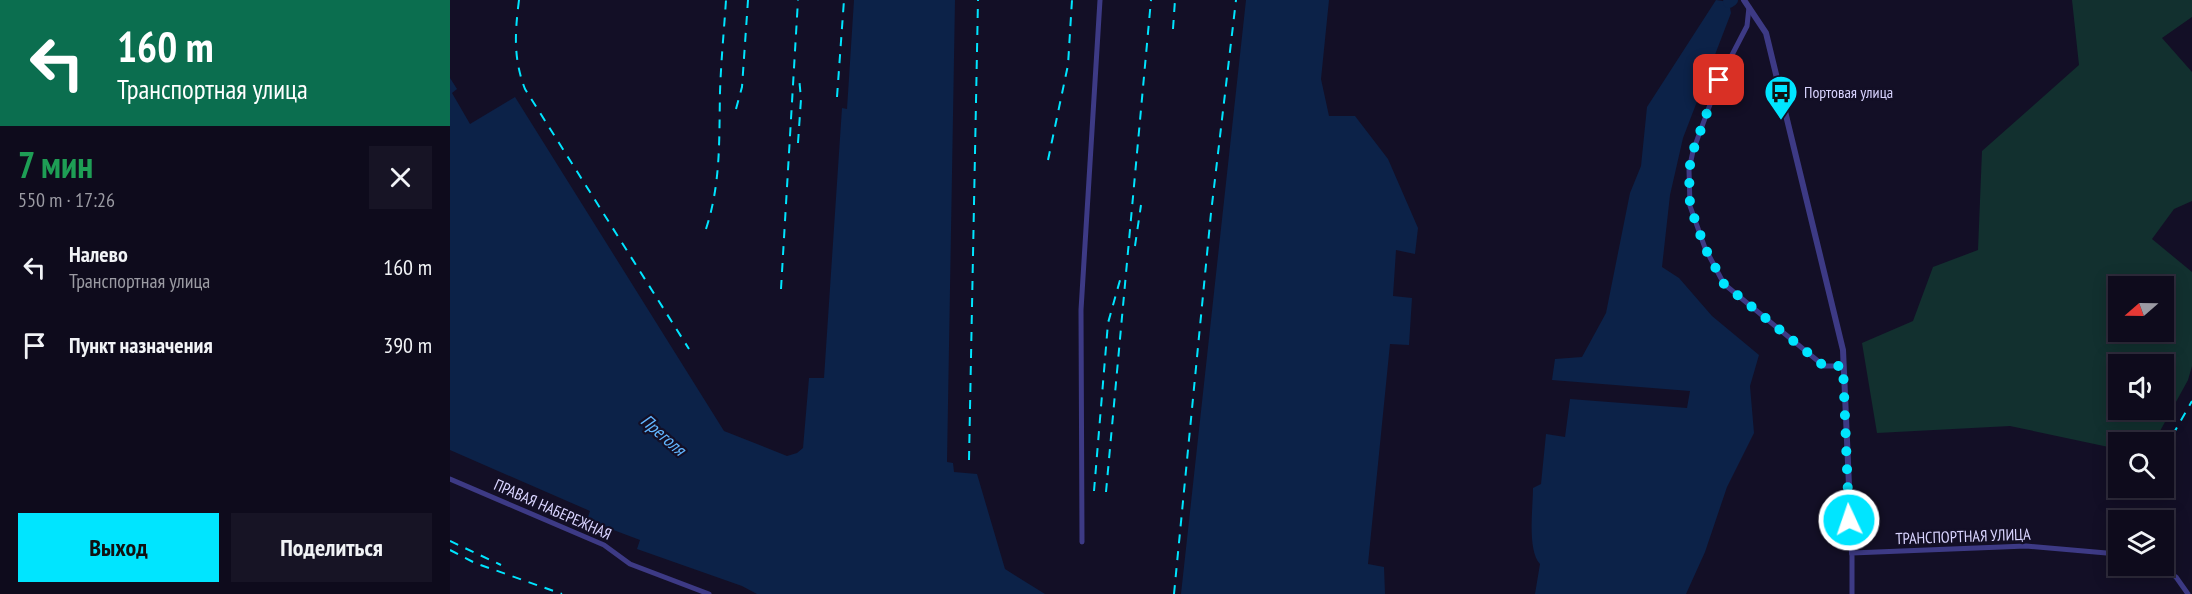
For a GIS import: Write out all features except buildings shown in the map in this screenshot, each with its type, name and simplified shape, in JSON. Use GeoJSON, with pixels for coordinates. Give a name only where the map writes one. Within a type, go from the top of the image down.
{"type":"FeatureCollection","features":[{"type":"Feature","properties":{"kind":"street"},"geometry":{"type":"LineString","coordinates":[[1082,542],[1081,310],[1100,0]]}},
{"type":"Feature","properties":{"kind":"street"},"geometry":{"type":"LineString","coordinates":[[1744,0],[1762,26],[1769,45],[1843,350],[1852,594]]}},
{"type":"Feature","properties":{"kind":"street"},"geometry":{"type":"LineString","coordinates":[[1749,7],[1747,26],[1719,80],[1693,151],[1689,170],[1690,206],[1705,248],[1724,284],[1824,366],[1843,366]]}},
{"type":"Feature","properties":{"kind":"street","name":"ПРАВАЯ НАБЕРЕЖНАЯ"},"geometry":{"type":"LineString","coordinates":[[450,479],[604,545],[630,564],[710,594]]}},
{"type":"Feature","properties":{"kind":"street","name":"ТРАНСПОРТНАЯ УЛИЦА"},"geometry":{"type":"LineString","coordinates":[[1852,553],[2026,546],[2108,553]]}},
{"type":"Feature","properties":{"kind":"street"},"geometry":{"type":"LineString","coordinates":[[2173,576],[2188,594]]}},
{"type":"Feature","properties":{"kind":"green space"},"geometry":{"type":"Polygon","coordinates":[[[2072,0],[2192,0],[2192,17],[2162,38],[2192,72],[2192,201],[2174,209],[2152,239],[2192,272],[2192,366],[2188,380],[2174,406],[2174,354],[2108,354],[2108,420],[2166,420],[2159,432],[2108,432],[2108,447],[2010,426],[1877,433],[1862,343],[1913,321],[1933,267],[1978,250],[1982,151],[2079,65],[2072,0]]]}},
{"type":"Feature","properties":{"kind":"water","name":"Преголя"},"geometry":{"type":"Polygon","coordinates":[[[854,0],[955,0],[947,462],[953,463],[954,472],[977,474],[1005,569],[1045,594],[757,594],[742,586],[637,549],[640,540],[587,520],[590,511],[450,450],[450,78],[457,89],[452,93],[470,124],[515,97],[724,431],[787,456],[803,448],[809,378],[824,378],[842,108],[847,109],[854,0]]]}},
{"type":"Feature","properties":{"kind":"water"},"geometry":{"type":"Polygon","coordinates":[[[1246,0],[1329,0],[1321,79],[1329,116],[1355,116],[1388,159],[1418,228],[1415,254],[1396,250],[1393,296],[1412,298],[1409,345],[1390,344],[1368,564],[1384,567],[1385,594],[1181,594],[1246,0]]]}},
{"type":"Feature","properties":{"kind":"water"},"geometry":{"type":"Polygon","coordinates":[[[1716,0],[1729,2],[1731,13],[1683,138],[1670,195],[1662,267],[1679,278],[1712,316],[1759,355],[1750,386],[1754,433],[1727,487],[1705,552],[1686,594],[1535,594],[1540,564],[1533,549],[1532,539],[1533,488],[1541,484],[1546,434],[1565,437],[1570,399],[1687,408],[1690,391],[1552,380],[1555,359],[1582,357],[1606,313],[1630,193],[1641,166],[1647,107],[1716,0]]]}},
{"type":"Feature","properties":{"kind":"railway"},"geometry":{"type":"LineString","coordinates":[[519,0],[516,45],[518,67],[525,89],[689,349]]}},
{"type":"Feature","properties":{"kind":"railway"},"geometry":{"type":"LineString","coordinates":[[706,229],[711,212],[718,161],[720,80],[726,0]]}},
{"type":"Feature","properties":{"kind":"railway"},"geometry":{"type":"LineString","coordinates":[[736,109],[742,87],[748,0]]}},
{"type":"Feature","properties":{"kind":"railway"},"geometry":{"type":"LineString","coordinates":[[781,289],[798,0]]}},
{"type":"Feature","properties":{"kind":"railway"},"geometry":{"type":"LineString","coordinates":[[837,97],[844,0]]}},
{"type":"Feature","properties":{"kind":"railway"},"geometry":{"type":"LineString","coordinates":[[969,460],[978,0]]}},
{"type":"Feature","properties":{"kind":"railway"},"geometry":{"type":"LineString","coordinates":[[1048,160],[1068,65],[1072,0]]}},
{"type":"Feature","properties":{"kind":"railway"},"geometry":{"type":"LineString","coordinates":[[1106,492],[1151,0]]}},
{"type":"Feature","properties":{"kind":"railway"},"geometry":{"type":"LineString","coordinates":[[1173,29],[1175,0]]}},
{"type":"Feature","properties":{"kind":"railway"},"geometry":{"type":"LineString","coordinates":[[1174,594],[1211,213],[1236,0]]}},
{"type":"Feature","properties":{"kind":"railway"},"geometry":{"type":"LineString","coordinates":[[798,143],[801,99],[799,77]]}},
{"type":"Feature","properties":{"kind":"railway"},"geometry":{"type":"LineString","coordinates":[[1135,246],[1141,205]]}},
{"type":"Feature","properties":{"kind":"railway"},"geometry":{"type":"LineString","coordinates":[[1094,491],[1108,323],[1122,273]]}},
{"type":"Feature","properties":{"kind":"railway"},"geometry":{"type":"LineString","coordinates":[[2174,432],[2192,401]]}},
{"type":"Feature","properties":{"kind":"railway"},"geometry":{"type":"LineString","coordinates":[[450,541],[501,565]]}},
{"type":"Feature","properties":{"kind":"railway"},"geometry":{"type":"LineString","coordinates":[[450,550],[475,563],[562,594]]}},
{"type":"Feature","properties":{"kind":"place","name":"Портовая улица"},"geometry":{"type":"Point","coordinates":[1781,121]}},
{"type":"Feature","properties":{"kind":"route"},"geometry":{"type":"LineString","coordinates":[[1719,80],[1693,151],[1689,170],[1690,206],[1705,248],[1724,284],[1824,366],[1843,366],[1849,520]]}}]}
